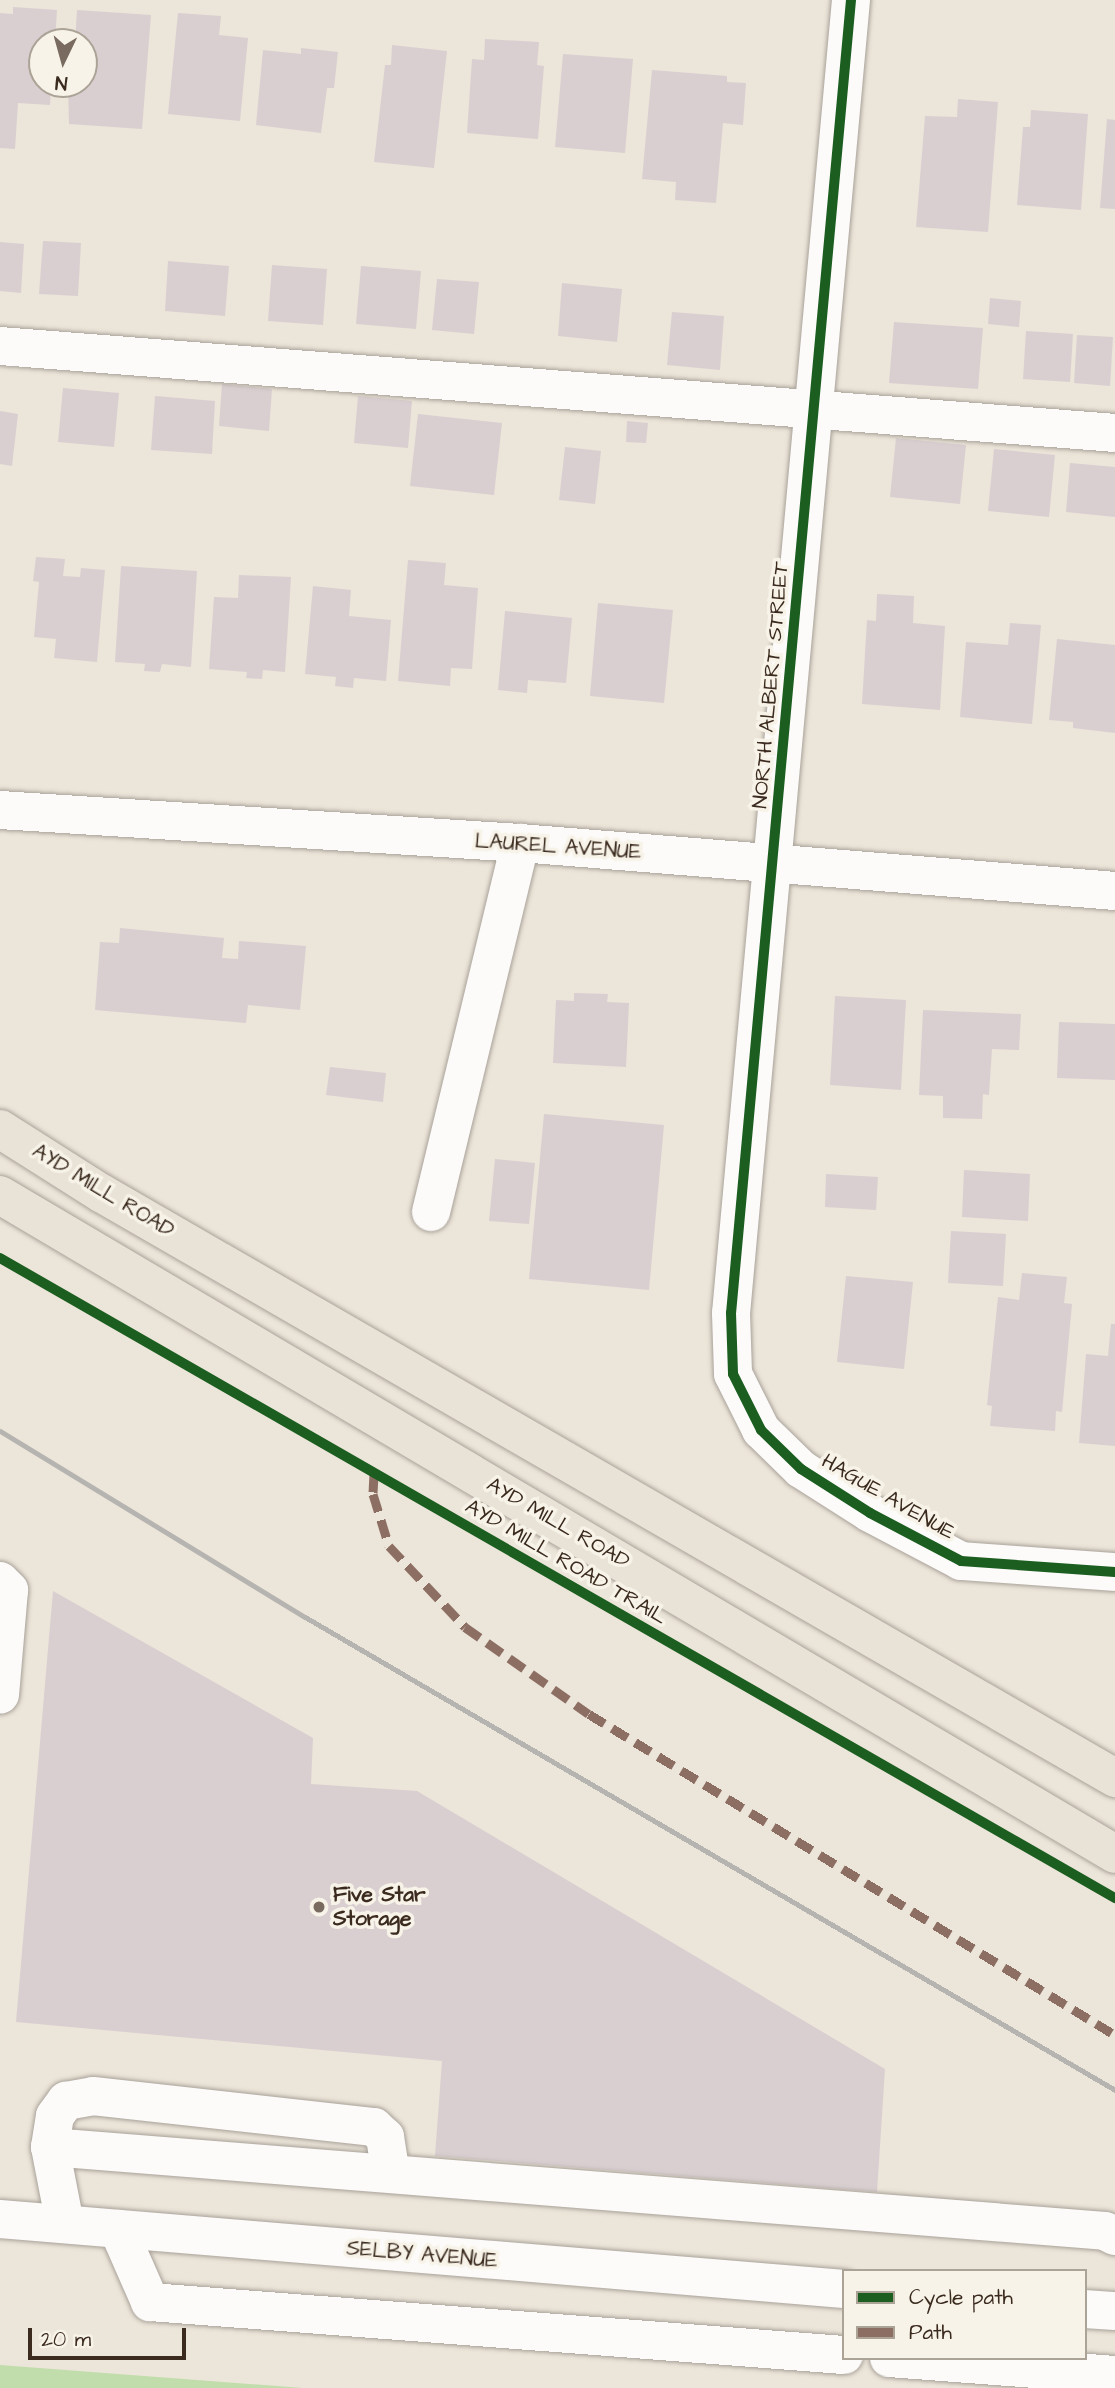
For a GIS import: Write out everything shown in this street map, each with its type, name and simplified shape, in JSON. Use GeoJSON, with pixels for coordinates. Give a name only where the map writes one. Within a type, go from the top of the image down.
{"type":"FeatureCollection","features":[{"type":"Feature","properties":{"kind":"main road","name":"AYD MILL ROAD"},"geometry":{"type":"LineString","coordinates":[[0,1129],[101,1193],[1115,1778]]}},
{"type":"Feature","properties":{"kind":"main road","name":"AYD MILL ROAD"},"geometry":{"type":"LineString","coordinates":[[0,1195],[1115,1854]]}},
{"type":"Feature","properties":{"kind":"street","name":"NORTH ALBERT STREET"},"geometry":{"type":"LineString","coordinates":[[733,1374],[731,1313],[774,867],[851,0]]}},
{"type":"Feature","properties":{"kind":"street"},"geometry":{"type":"LineString","coordinates":[[0,346],[1115,433]]}},
{"type":"Feature","properties":{"kind":"street","name":"LAUREL AVENUE"},"geometry":{"type":"LineString","coordinates":[[0,810],[520,844],[774,867],[1115,891]]}},
{"type":"Feature","properties":{"kind":"street"},"geometry":{"type":"LineString","coordinates":[[432,1212],[520,844]]}},
{"type":"Feature","properties":{"kind":"street","name":"HAGUE AVENUE"},"geometry":{"type":"LineString","coordinates":[[733,1374],[761,1430],[801,1469],[870,1513],[961,1561],[1115,1572]]}},
{"type":"Feature","properties":{"kind":"street"},"geometry":{"type":"LineString","coordinates":[[0,1581],[9,1590],[0,1695]]}},
{"type":"Feature","properties":{"kind":"street"},"geometry":{"type":"LineString","coordinates":[[65,2224],[50,2147],[55,2116],[66,2101],[125,2097],[374,2127],[385,2137],[391,2173]]}},
{"type":"Feature","properties":{"kind":"street"},"geometry":{"type":"LineString","coordinates":[[50,2147],[1105,2231],[1115,2236]]}},
{"type":"Feature","properties":{"kind":"street","name":"SELBY AVENUE"},"geometry":{"type":"LineString","coordinates":[[0,2218],[842,2289]]}},
{"type":"Feature","properties":{"kind":"street"},"geometry":{"type":"LineString","coordinates":[[118,2229],[150,2302],[842,2355]]}},
{"type":"Feature","properties":{"kind":"street"},"geometry":{"type":"LineString","coordinates":[[916,2360],[1115,2375]]}},
{"type":"Feature","properties":{"kind":"green space"},"geometry":{"type":"Polygon","coordinates":[[[0,2365],[303,2388],[0,2388],[0,2365]]]}},
{"type":"Feature","properties":{"kind":"building"},"geometry":{"type":"Polygon","coordinates":[[[13,7],[57,10],[56,28],[28,28],[28,98],[50,98],[50,105],[18,103],[15,149],[0,148],[0,13],[13,14],[13,7]]]}},
{"type":"Feature","properties":{"kind":"building"},"geometry":{"type":"Polygon","coordinates":[[[77,10],[151,15],[142,129],[69,124],[68,98],[98,98],[98,28],[76,28],[77,10]]]}},
{"type":"Feature","properties":{"kind":"building"},"geometry":{"type":"Polygon","coordinates":[[[178,13],[221,16],[219,35],[248,38],[240,121],[168,114],[178,13]]]}},
{"type":"Feature","properties":{"kind":"building"},"geometry":{"type":"Polygon","coordinates":[[[485,39],[539,42],[537,65],[544,66],[538,139],[467,133],[472,59],[484,60],[485,39]]]}},
{"type":"Feature","properties":{"kind":"building"},"geometry":{"type":"Polygon","coordinates":[[[392,45],[447,51],[434,168],[374,162],[385,65],[391,65],[392,45]]]}},
{"type":"Feature","properties":{"kind":"building"},"geometry":{"type":"Polygon","coordinates":[[[301,48],[338,52],[334,88],[327,88],[321,133],[256,125],[263,50],[301,54],[301,48]]]}},
{"type":"Feature","properties":{"kind":"building"},"geometry":{"type":"Polygon","coordinates":[[[563,54],[633,59],[625,153],[555,147],[563,54]]]}},
{"type":"Feature","properties":{"kind":"building"},"geometry":{"type":"Polygon","coordinates":[[[652,70],[727,76],[727,82],[746,83],[743,125],[723,123],[716,203],[675,200],[676,182],[642,179],[652,70]]]}},
{"type":"Feature","properties":{"kind":"building"},"geometry":{"type":"Polygon","coordinates":[[[958,99],[998,102],[988,232],[916,227],[925,116],[957,117],[958,99]]]}},
{"type":"Feature","properties":{"kind":"building"},"geometry":{"type":"Polygon","coordinates":[[[1031,110],[1088,114],[1081,210],[1017,205],[1023,127],[1030,127],[1031,110]]]}},
{"type":"Feature","properties":{"kind":"building"},"geometry":{"type":"Polygon","coordinates":[[[1107,119],[1115,120],[1115,209],[1100,208],[1107,119]]]}},
{"type":"Feature","properties":{"kind":"building"},"geometry":{"type":"Polygon","coordinates":[[[43,241],[81,243],[78,296],[39,294],[43,241]]]}},
{"type":"Feature","properties":{"kind":"building"},"geometry":{"type":"Polygon","coordinates":[[[0,242],[24,244],[21,293],[0,291],[0,242]]]}},
{"type":"Feature","properties":{"kind":"building"},"geometry":{"type":"Polygon","coordinates":[[[168,261],[229,266],[225,316],[165,311],[168,261]]]}},
{"type":"Feature","properties":{"kind":"building"},"geometry":{"type":"Polygon","coordinates":[[[272,265],[327,269],[323,325],[268,321],[272,265]]]}},
{"type":"Feature","properties":{"kind":"building"},"geometry":{"type":"Polygon","coordinates":[[[361,266],[421,271],[416,329],[356,324],[361,266]]]}},
{"type":"Feature","properties":{"kind":"building"},"geometry":{"type":"Polygon","coordinates":[[[437,279],[479,282],[474,334],[432,330],[437,279]]]}},
{"type":"Feature","properties":{"kind":"building"},"geometry":{"type":"Polygon","coordinates":[[[562,283],[622,289],[617,342],[558,336],[562,283]]]}},
{"type":"Feature","properties":{"kind":"building"},"geometry":{"type":"Polygon","coordinates":[[[990,298],[1021,301],[1019,327],[988,324],[990,298]]]}},
{"type":"Feature","properties":{"kind":"building"},"geometry":{"type":"Polygon","coordinates":[[[672,312],[724,316],[720,370],[667,365],[672,312]]]}},
{"type":"Feature","properties":{"kind":"building"},"geometry":{"type":"Polygon","coordinates":[[[894,322],[983,328],[978,389],[889,383],[894,322]]]}},
{"type":"Feature","properties":{"kind":"building"},"geometry":{"type":"Polygon","coordinates":[[[1026,331],[1073,334],[1070,382],[1023,379],[1026,331]]]}},
{"type":"Feature","properties":{"kind":"building"},"geometry":{"type":"Polygon","coordinates":[[[1077,335],[1113,337],[1110,386],[1074,383],[1077,335]]]}},
{"type":"Feature","properties":{"kind":"building"},"geometry":{"type":"Polygon","coordinates":[[[222,384],[272,389],[269,431],[219,426],[222,384]]]}},
{"type":"Feature","properties":{"kind":"building"},"geometry":{"type":"Polygon","coordinates":[[[63,388],[119,393],[114,447],[58,442],[63,388]]]}},
{"type":"Feature","properties":{"kind":"building"},"geometry":{"type":"Polygon","coordinates":[[[155,396],[215,401],[212,454],[151,450],[155,396]]]}},
{"type":"Feature","properties":{"kind":"building"},"geometry":{"type":"Polygon","coordinates":[[[358,396],[412,401],[408,448],[354,443],[358,396]]]}},
{"type":"Feature","properties":{"kind":"building"},"geometry":{"type":"Polygon","coordinates":[[[0,411],[18,414],[12,466],[0,464],[0,411]]]}},
{"type":"Feature","properties":{"kind":"building"},"geometry":{"type":"Polygon","coordinates":[[[418,414],[502,423],[494,495],[410,486],[418,414]]]}},
{"type":"Feature","properties":{"kind":"building"},"geometry":{"type":"Polygon","coordinates":[[[627,421],[648,423],[646,443],[626,442],[627,421]]]}},
{"type":"Feature","properties":{"kind":"building"},"geometry":{"type":"Polygon","coordinates":[[[896,438],[966,445],[960,504],[890,497],[896,438]]]}},
{"type":"Feature","properties":{"kind":"building"},"geometry":{"type":"Polygon","coordinates":[[[565,447],[601,451],[595,504],[559,500],[565,447]]]}},
{"type":"Feature","properties":{"kind":"building"},"geometry":{"type":"Polygon","coordinates":[[[994,449],[1055,455],[1049,517],[988,511],[994,449]]]}},
{"type":"Feature","properties":{"kind":"building"},"geometry":{"type":"Polygon","coordinates":[[[1070,463],[1115,467],[1115,517],[1066,512],[1070,463]]]}},
{"type":"Feature","properties":{"kind":"building"},"geometry":{"type":"Polygon","coordinates":[[[36,557],[65,559],[63,576],[80,577],[81,568],[105,570],[97,662],[54,658],[56,639],[34,637],[39,582],[33,581],[36,557]]]}},
{"type":"Feature","properties":{"kind":"building"},"geometry":{"type":"Polygon","coordinates":[[[408,560],[446,563],[444,585],[478,588],[472,669],[451,668],[450,686],[398,681],[408,560]]]}},
{"type":"Feature","properties":{"kind":"building"},"geometry":{"type":"Polygon","coordinates":[[[121,566],[197,571],[191,667],[162,664],[160,672],[144,671],[145,664],[115,662],[121,566]]]}},
{"type":"Feature","properties":{"kind":"building"},"geometry":{"type":"Polygon","coordinates":[[[239,575],[291,577],[285,672],[263,670],[262,679],[246,678],[247,672],[209,669],[214,597],[238,598],[239,575]]]}},
{"type":"Feature","properties":{"kind":"building"},"geometry":{"type":"Polygon","coordinates":[[[313,586],[351,590],[349,616],[391,620],[386,681],[354,678],[353,688],[335,686],[336,677],[305,674],[313,586]]]}},
{"type":"Feature","properties":{"kind":"building"},"geometry":{"type":"Polygon","coordinates":[[[877,594],[914,596],[913,623],[945,626],[940,710],[862,704],[867,620],[876,621],[877,594]]]}},
{"type":"Feature","properties":{"kind":"building"},"geometry":{"type":"Polygon","coordinates":[[[598,603],[673,610],[664,703],[590,696],[598,603]]]}},
{"type":"Feature","properties":{"kind":"building"},"geometry":{"type":"Polygon","coordinates":[[[505,611],[572,618],[566,683],[528,680],[527,693],[498,690],[505,611]]]}},
{"type":"Feature","properties":{"kind":"building"},"geometry":{"type":"Polygon","coordinates":[[[1010,623],[1041,625],[1032,724],[960,717],[966,642],[1008,645],[1010,623]]]}},
{"type":"Feature","properties":{"kind":"building"},"geometry":{"type":"Polygon","coordinates":[[[1057,639],[1115,645],[1115,733],[1073,728],[1073,722],[1049,720],[1057,639]]]}},
{"type":"Feature","properties":{"kind":"building"},"geometry":{"type":"Polygon","coordinates":[[[120,928],[224,938],[222,958],[238,959],[239,941],[306,946],[300,1010],[248,1005],[246,1023],[95,1010],[100,942],[119,943],[120,928]]]}},
{"type":"Feature","properties":{"kind":"building"},"geometry":{"type":"Polygon","coordinates":[[[574,993],[608,994],[607,1002],[629,1003],[626,1067],[553,1063],[556,1000],[574,1001],[574,993]]]}},
{"type":"Feature","properties":{"kind":"building"},"geometry":{"type":"Polygon","coordinates":[[[835,996],[906,1000],[901,1090],[830,1085],[835,996]]]}},
{"type":"Feature","properties":{"kind":"building"},"geometry":{"type":"Polygon","coordinates":[[[923,1010],[1021,1014],[1019,1050],[992,1049],[989,1095],[983,1094],[982,1119],[943,1118],[943,1096],[919,1095],[923,1010]]]}},
{"type":"Feature","properties":{"kind":"building"},"geometry":{"type":"Polygon","coordinates":[[[1059,1022],[1115,1024],[1115,1080],[1057,1078],[1059,1022]]]}},
{"type":"Feature","properties":{"kind":"building"},"geometry":{"type":"Polygon","coordinates":[[[330,1067],[386,1073],[383,1102],[326,1095],[330,1067]]]}},
{"type":"Feature","properties":{"kind":"building"},"geometry":{"type":"Polygon","coordinates":[[[544,1114],[664,1125],[649,1290],[529,1279],[544,1114]]]}},
{"type":"Feature","properties":{"kind":"building"},"geometry":{"type":"Polygon","coordinates":[[[495,1159],[535,1163],[529,1224],[489,1221],[495,1159]]]}},
{"type":"Feature","properties":{"kind":"building"},"geometry":{"type":"Polygon","coordinates":[[[964,1170],[1030,1174],[1028,1221],[962,1217],[964,1170]]]}},
{"type":"Feature","properties":{"kind":"building"},"geometry":{"type":"Polygon","coordinates":[[[826,1174],[878,1177],[876,1210],[825,1207],[826,1174]]]}},
{"type":"Feature","properties":{"kind":"building"},"geometry":{"type":"Polygon","coordinates":[[[951,1231],[1006,1234],[1003,1286],[948,1283],[951,1231]]]}},
{"type":"Feature","properties":{"kind":"building"},"geometry":{"type":"Polygon","coordinates":[[[1022,1273],[1067,1277],[1064,1303],[1072,1304],[1062,1412],[1056,1411],[1055,1431],[990,1426],[992,1406],[987,1405],[998,1297],[1019,1300],[1022,1273]]]}},
{"type":"Feature","properties":{"kind":"building"},"geometry":{"type":"Polygon","coordinates":[[[846,1276],[913,1282],[904,1369],[837,1362],[846,1276]]]}},
{"type":"Feature","properties":{"kind":"building"},"geometry":{"type":"Polygon","coordinates":[[[1111,1324],[1115,1324],[1115,1446],[1079,1443],[1086,1354],[1108,1356],[1111,1324]]]}},
{"type":"Feature","properties":{"kind":"building","name":"Five Star Storage"},"geometry":{"type":"Polygon","coordinates":[[[53,1591],[313,1738],[311,1784],[417,1791],[885,2069],[877,2192],[435,2156],[442,2061],[16,2022],[53,1591]]]}},
{"type":"Feature","properties":{"kind":"railway"},"geometry":{"type":"LineString","coordinates":[[0,1431],[305,1617],[1115,2090]]}},
{"type":"Feature","properties":{"kind":"marked path"},"geometry":{"type":"LineString","coordinates":[[374,1474],[373,1494],[389,1546],[465,1627],[589,1714],[1115,2035]]}},
{"type":"Feature","properties":{"kind":"cycle path"},"geometry":{"type":"LineString","coordinates":[[851,0],[731,1313],[733,1374],[761,1430],[801,1469],[870,1513],[961,1561],[1115,1572]]}},
{"type":"Feature","properties":{"kind":"cycle path","name":"AYD MILL ROAD TRAIL"},"geometry":{"type":"LineString","coordinates":[[0,1258],[1115,1898]]}},
{"type":"Feature","properties":{"kind":"place","name":"Five Star Storage"},"geometry":{"type":"Point","coordinates":[319,1907]}}]}
